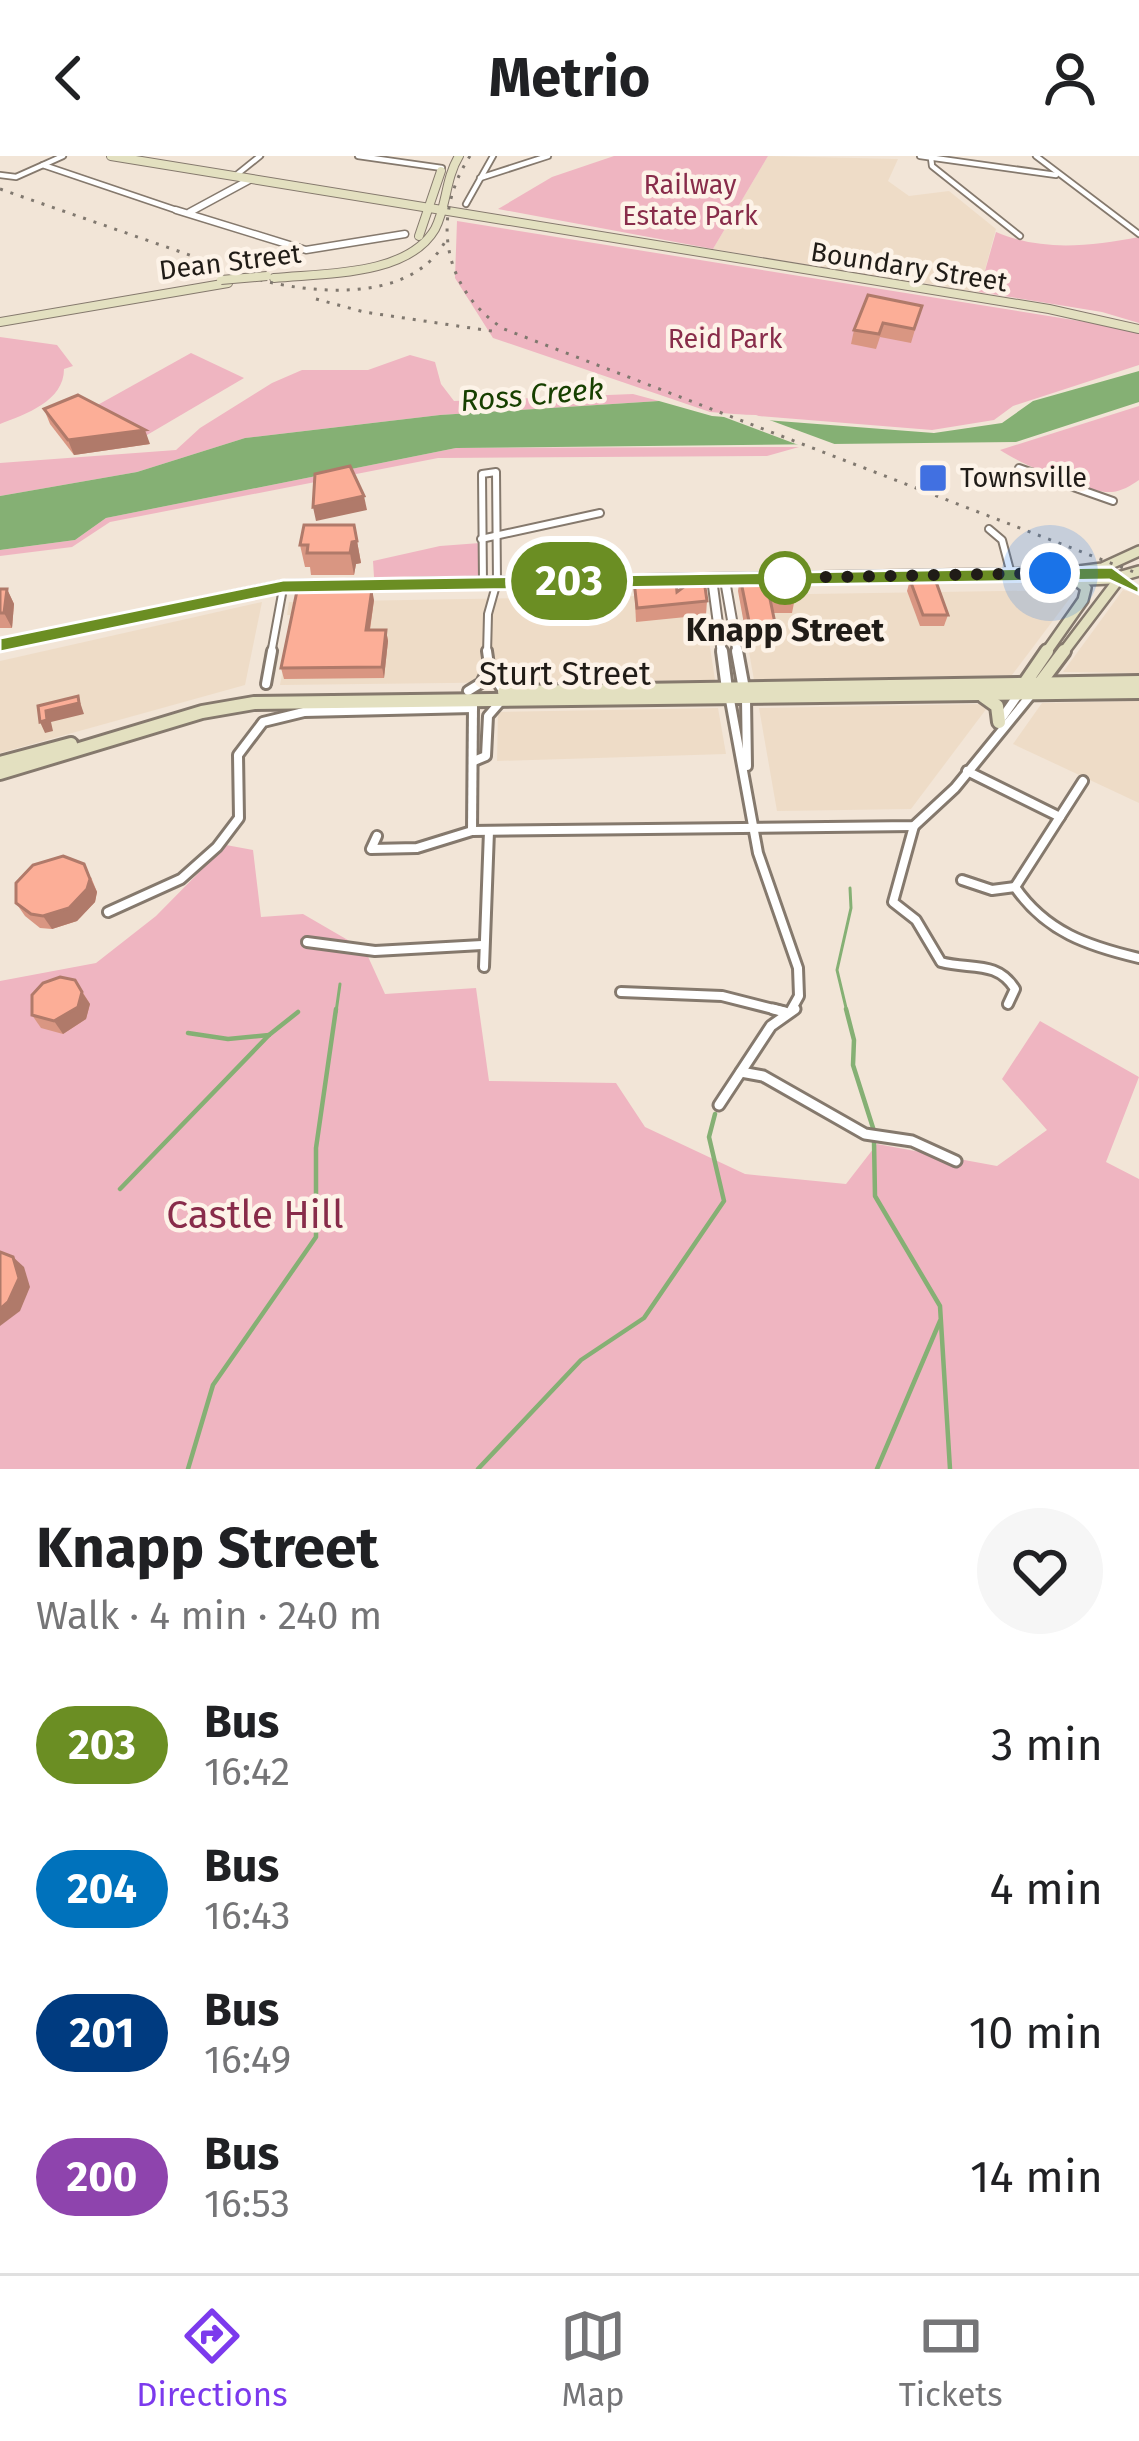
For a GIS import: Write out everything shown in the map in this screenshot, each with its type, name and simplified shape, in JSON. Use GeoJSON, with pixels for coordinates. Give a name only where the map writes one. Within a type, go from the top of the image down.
{"type":"FeatureCollection","features":[{"type":"Feature","properties":{"kind":"main road","name":"Boundary Street"},"geometry":{"type":"LineString","coordinates":[[112,156],[1074,314],[1139,329]]}},
{"type":"Feature","properties":{"kind":"main road"},"geometry":{"type":"LineString","coordinates":[[456,156],[442,169],[434,208],[436,226],[452,218],[504,224]]}},
{"type":"Feature","properties":{"kind":"main road"},"geometry":{"type":"LineString","coordinates":[[434,208],[456,156]]}},
{"type":"Feature","properties":{"kind":"main road","name":"Boundary Street"},"geometry":{"type":"LineString","coordinates":[[310,189],[419,203],[504,224],[1074,314]]}},
{"type":"Feature","properties":{"kind":"main road","name":"Dean Street"},"geometry":{"type":"LineString","coordinates":[[270,277],[389,256],[416,239],[434,208]]}},
{"type":"Feature","properties":{"kind":"main road","name":"Dean Street"},"geometry":{"type":"LineString","coordinates":[[3,319],[224,282],[377,264],[415,249],[436,226]]}},
{"type":"Feature","properties":{"kind":"main road"},"geometry":{"type":"LineString","coordinates":[[0,649],[282,593],[1050,573],[1102,568],[1139,554]]}},
{"type":"Feature","properties":{"kind":"main road"},"geometry":{"type":"LineString","coordinates":[[1131,582],[1139,554]]}},
{"type":"Feature","properties":{"kind":"main road"},"geometry":{"type":"LineString","coordinates":[[1028,689],[1139,571]]}},
{"type":"Feature","properties":{"kind":"main road"},"geometry":{"type":"LineString","coordinates":[[1050,573],[1131,582]]}},
{"type":"Feature","properties":{"kind":"main road"},"geometry":{"type":"LineString","coordinates":[[1028,689],[1083,600],[1086,589],[1076,581]]}},
{"type":"Feature","properties":{"kind":"main road"},"geometry":{"type":"LineString","coordinates":[[719,582],[1131,582]]}},
{"type":"Feature","properties":{"kind":"main road"},"geometry":{"type":"LineString","coordinates":[[0,649],[229,594],[283,586],[490,588]]}},
{"type":"Feature","properties":{"kind":"main road"},"geometry":{"type":"LineString","coordinates":[[229,594],[282,593]]}},
{"type":"Feature","properties":{"kind":"main road"},"geometry":{"type":"LineString","coordinates":[[1054,663],[1055,675],[1072,684]]}},
{"type":"Feature","properties":{"kind":"main road","name":"Sturt Street"},"geometry":{"type":"LineString","coordinates":[[745,694],[980,695],[1139,682]]}},
{"type":"Feature","properties":{"kind":"main road","name":"Sturt Street"},"geometry":{"type":"LineString","coordinates":[[0,773],[235,705],[471,703],[503,696],[1028,689],[1139,692]]}},
{"type":"Feature","properties":{"kind":"main road"},"geometry":{"type":"LineString","coordinates":[[980,695],[995,703],[996,728]]}},
{"type":"Feature","properties":{"kind":"main road","name":"Sturt Street"},"geometry":{"type":"LineString","coordinates":[[0,763],[235,698],[471,703]]}},
{"type":"Feature","properties":{"kind":"street"},"geometry":{"type":"LineString","coordinates":[[0,175],[16,177],[63,156]]}},
{"type":"Feature","properties":{"kind":"street"},"geometry":{"type":"LineString","coordinates":[[235,176],[260,156]]}},
{"type":"Feature","properties":{"kind":"street"},"geometry":{"type":"LineString","coordinates":[[358,156],[442,169]]}},
{"type":"Feature","properties":{"kind":"street"},"geometry":{"type":"LineString","coordinates":[[466,204],[493,156]]}},
{"type":"Feature","properties":{"kind":"street"},"geometry":{"type":"LineString","coordinates":[[480,178],[548,156]]}},
{"type":"Feature","properties":{"kind":"street"},"geometry":{"type":"LineString","coordinates":[[920,156],[1056,175]]}},
{"type":"Feature","properties":{"kind":"street"},"geometry":{"type":"LineString","coordinates":[[1036,156],[1139,233]]}},
{"type":"Feature","properties":{"kind":"street"},"geometry":{"type":"LineString","coordinates":[[931,158],[932,166],[1020,236]]}},
{"type":"Feature","properties":{"kind":"street"},"geometry":{"type":"LineString","coordinates":[[43,166],[306,250],[405,234]]}},
{"type":"Feature","properties":{"kind":"street"},"geometry":{"type":"LineString","coordinates":[[189,212],[251,179]]}},
{"type":"Feature","properties":{"kind":"street"},"geometry":{"type":"LineString","coordinates":[[1019,468],[1113,501]]}},
{"type":"Feature","properties":{"kind":"street"},"geometry":{"type":"LineString","coordinates":[[473,761],[487,754],[488,716],[503,696],[488,670],[499,474],[484,472],[481,539],[490,588]]}},
{"type":"Feature","properties":{"kind":"street"},"geometry":{"type":"LineString","coordinates":[[481,539],[600,513]]}},
{"type":"Feature","properties":{"kind":"street"},"geometry":{"type":"LineString","coordinates":[[989,529],[1002,540],[1011,574]]}},
{"type":"Feature","properties":{"kind":"street"},"geometry":{"type":"LineString","coordinates":[[719,582],[724,669],[754,828],[763,872],[800,986],[796,1006],[785,1012],[719,1105]]}},
{"type":"Feature","properties":{"kind":"street"},"geometry":{"type":"LineString","coordinates":[[719,582],[745,694],[746,780]]}},
{"type":"Feature","properties":{"kind":"street"},"geometry":{"type":"LineString","coordinates":[[266,684],[282,593]]}},
{"type":"Feature","properties":{"kind":"street"},"geometry":{"type":"LineString","coordinates":[[724,669],[740,669]]}},
{"type":"Feature","properties":{"kind":"street"},"geometry":{"type":"LineString","coordinates":[[472,831],[471,703],[488,670]]}},
{"type":"Feature","properties":{"kind":"street"},"geometry":{"type":"LineString","coordinates":[[377,836],[371,849],[402,849],[472,831],[914,826],[933,816],[1028,689]]}},
{"type":"Feature","properties":{"kind":"street"},"geometry":{"type":"LineString","coordinates":[[108,912],[123,901],[187,876],[216,849],[238,821],[232,787],[236,760],[254,730],[267,720],[304,712],[471,703],[488,716]]}},
{"type":"Feature","properties":{"kind":"street"},"geometry":{"type":"LineString","coordinates":[[734,722],[747,721]]}},
{"type":"Feature","properties":{"kind":"street"},"geometry":{"type":"LineString","coordinates":[[967,770],[1060,817]]}},
{"type":"Feature","properties":{"kind":"street"},"geometry":{"type":"LineString","coordinates":[[962,880],[994,890],[1015,886],[1082,781]]}},
{"type":"Feature","properties":{"kind":"street"},"geometry":{"type":"LineString","coordinates":[[914,826],[893,902],[916,920],[943,964],[980,965],[1003,972],[1015,989],[1008,1004]]}},
{"type":"Feature","properties":{"kind":"street"},"geometry":{"type":"LineString","coordinates":[[484,967],[489,831]]}},
{"type":"Feature","properties":{"kind":"street"},"geometry":{"type":"LineString","coordinates":[[1015,886],[1043,925],[1096,948],[1139,958]]}},
{"type":"Feature","properties":{"kind":"street"},"geometry":{"type":"LineString","coordinates":[[307,942],[375,952],[482,945]]}},
{"type":"Feature","properties":{"kind":"street"},"geometry":{"type":"LineString","coordinates":[[621,992],[722,996],[785,1012]]}},
{"type":"Feature","properties":{"kind":"street"},"geometry":{"type":"LineString","coordinates":[[754,1052],[755,1069],[763,1076],[868,1135],[912,1141],[956,1161]]}},
{"type":"Feature","properties":{"kind":"street"},"geometry":{"type":"LineString","coordinates":[[740,1072],[763,1076]]}},
{"type":"Feature","properties":{"kind":"shaded area"},"geometry":{"type":"Polygon","coordinates":[[[768,156],[898,159],[888,181],[909,196],[949,191],[996,229],[979,292],[713,249],[768,156]]]}},
{"type":"Feature","properties":{"kind":"shaded area"},"geometry":{"type":"Polygon","coordinates":[[[1139,371],[1139,402],[1016,442],[456,448],[106,518],[75,540],[0,550],[0,496],[137,472],[245,438],[440,415],[659,401],[712,416],[934,433],[1002,423],[1033,401],[1139,371]]]}},
{"type":"Feature","properties":{"kind":"shaded area"},"geometry":{"type":"Polygon","coordinates":[[[1076,590],[1012,675],[754,680],[739,595],[1076,590]]]}},
{"type":"Feature","properties":{"kind":"shaded area"},"geometry":{"type":"Polygon","coordinates":[[[1123,590],[1139,594],[1139,673],[1063,672],[1123,590]]]}},
{"type":"Feature","properties":{"kind":"shaded area"},"geometry":{"type":"Polygon","coordinates":[[[702,595],[715,680],[280,685],[293,615],[287,615],[289,602],[702,595]]]}},
{"type":"Feature","properties":{"kind":"shaded area"},"geometry":{"type":"Polygon","coordinates":[[[262,602],[245,685],[0,753],[0,661],[262,602]]]}},
{"type":"Feature","properties":{"kind":"shaded area"},"geometry":{"type":"Polygon","coordinates":[[[1139,701],[1139,803],[1013,744],[1042,703],[1139,701]]]}},
{"type":"Feature","properties":{"kind":"shaded area"},"geometry":{"type":"Polygon","coordinates":[[[984,704],[987,708],[911,809],[777,811],[759,708],[984,704]]]}},
{"type":"Feature","properties":{"kind":"shaded area"},"geometry":{"type":"Polygon","coordinates":[[[718,708],[726,754],[497,761],[498,712],[718,708]]]}},
{"type":"Feature","properties":{"kind":"green space","name":"Railway Estate Park"},"geometry":{"type":"Polygon","coordinates":[[[614,156],[768,156],[713,249],[498,209],[552,177],[614,156]]]}},
{"type":"Feature","properties":{"kind":"green space","name":"Reid Park"},"geometry":{"type":"Polygon","coordinates":[[[457,221],[1111,326],[1139,333],[1139,365],[1013,406],[994,420],[932,430],[710,412],[493,338],[455,278],[457,221]]]}},
{"type":"Feature","properties":{"kind":"green space"},"geometry":{"type":"Polygon","coordinates":[[[996,232],[1067,245],[1139,237],[1139,323],[1102,312],[979,292],[996,232]]]}},
{"type":"Feature","properties":{"kind":"green space"},"geometry":{"type":"Polygon","coordinates":[[[0,337],[57,345],[73,366],[64,369],[51,398],[0,424],[0,337]]]}},
{"type":"Feature","properties":{"kind":"green space"},"geometry":{"type":"Polygon","coordinates":[[[191,353],[244,378],[147,435],[94,407],[191,353]]]}},
{"type":"Feature","properties":{"kind":"green space"},"geometry":{"type":"Polygon","coordinates":[[[410,355],[435,362],[441,384],[454,401],[633,394],[659,401],[440,415],[245,438],[137,472],[0,496],[0,463],[176,450],[200,428],[302,370],[368,370],[410,355]]]}},
{"type":"Feature","properties":{"kind":"green space"},"geometry":{"type":"Polygon","coordinates":[[[1139,406],[1139,480],[1119,491],[1072,483],[1000,450],[1139,406]]]}},
{"type":"Feature","properties":{"kind":"green space"},"geometry":{"type":"Polygon","coordinates":[[[799,447],[767,456],[438,458],[110,522],[72,547],[0,556],[0,550],[75,540],[106,518],[456,448],[799,447]]]}},
{"type":"Feature","properties":{"kind":"green space"},"geometry":{"type":"Polygon","coordinates":[[[480,543],[479,576],[374,577],[373,561],[440,546],[480,543]]]}},
{"type":"Feature","properties":{"kind":"green space","name":"Castle Hill"},"geometry":{"type":"Polygon","coordinates":[[[226,845],[253,850],[261,917],[303,914],[365,950],[385,994],[476,988],[489,1081],[616,1083],[645,1127],[745,1174],[846,1184],[877,1144],[997,1166],[1047,1130],[1002,1079],[1040,1021],[1139,1077],[1106,1162],[1139,1179],[1139,1469],[0,1469],[0,981],[96,963],[156,916],[226,845]]]}},
{"type":"Feature","properties":{"kind":"pier"},"geometry":{"type":"Polygon","coordinates":[[[716,414],[756,415],[848,449],[817,452],[716,414]]]}},
{"type":"Feature","properties":{"kind":"building"},"geometry":{"type":"Polygon","coordinates":[[[868,295],[922,306],[914,329],[883,323],[879,334],[854,330],[868,295]]]}},
{"type":"Feature","properties":{"kind":"building"},"geometry":{"type":"Polygon","coordinates":[[[78,395],[145,430],[68,440],[44,409],[78,395]]]}},
{"type":"Feature","properties":{"kind":"building"},"geometry":{"type":"Polygon","coordinates":[[[350,466],[364,496],[313,507],[315,474],[350,466]]]}},
{"type":"Feature","properties":{"kind":"building"},"geometry":{"type":"Polygon","coordinates":[[[304,525],[354,525],[357,541],[352,542],[350,553],[307,553],[308,545],[300,545],[304,525]]]}},
{"type":"Feature","properties":{"kind":"building"},"geometry":{"type":"Polygon","coordinates":[[[780,576],[791,583],[795,598],[770,599],[776,628],[751,631],[740,577],[780,576]]]}},
{"type":"Feature","properties":{"kind":"building"},"geometry":{"type":"Polygon","coordinates":[[[935,579],[948,615],[923,615],[910,580],[935,579]]]}},
{"type":"Feature","properties":{"kind":"building"},"geometry":{"type":"Polygon","coordinates":[[[693,580],[704,580],[707,601],[637,608],[634,581],[676,581],[677,592],[693,580]]]}},
{"type":"Feature","properties":{"kind":"building"},"geometry":{"type":"Polygon","coordinates":[[[0,589],[7,589],[4,613],[0,613],[0,589]]]}},
{"type":"Feature","properties":{"kind":"building"},"geometry":{"type":"Polygon","coordinates":[[[372,589],[366,630],[386,630],[382,667],[281,668],[297,591],[372,589]]]}},
{"type":"Feature","properties":{"kind":"building"},"geometry":{"type":"Polygon","coordinates":[[[78,696],[79,703],[46,711],[47,720],[40,722],[38,706],[78,696]]]}},
{"type":"Feature","properties":{"kind":"building"},"geometry":{"type":"Polygon","coordinates":[[[63,856],[84,864],[90,879],[69,908],[43,916],[16,903],[16,883],[33,865],[63,856]]]}},
{"type":"Feature","properties":{"kind":"building"},"geometry":{"type":"Polygon","coordinates":[[[60,977],[75,980],[82,992],[78,1007],[54,1021],[32,1015],[32,995],[43,983],[60,977]]]}},
{"type":"Feature","properties":{"kind":"building"},"geometry":{"type":"Polygon","coordinates":[[[0,1252],[13,1257],[19,1278],[0,1309],[0,1252]]]}},
{"type":"Feature","properties":{"kind":"waterway"},"geometry":{"type":"LineString","coordinates":[[847,1012],[837,970],[851,908],[850,888]]}},
{"type":"Feature","properties":{"kind":"waterway"},"geometry":{"type":"LineString","coordinates":[[336,1012],[340,984]]}},
{"type":"Feature","properties":{"kind":"waterway"},"geometry":{"type":"LineString","coordinates":[[188,1469],[213,1385],[316,1237],[316,1148],[336,1009]]}},
{"type":"Feature","properties":{"kind":"waterway"},"geometry":{"type":"LineString","coordinates":[[846,1009],[854,1040],[853,1065],[874,1131]]}},
{"type":"Feature","properties":{"kind":"waterway"},"geometry":{"type":"LineString","coordinates":[[269,1035],[298,1012]]}},
{"type":"Feature","properties":{"kind":"waterway"},"geometry":{"type":"LineString","coordinates":[[188,1033],[228,1039],[269,1035]]}},
{"type":"Feature","properties":{"kind":"waterway"},"geometry":{"type":"LineString","coordinates":[[120,1189],[269,1035]]}},
{"type":"Feature","properties":{"kind":"waterway"},"geometry":{"type":"LineString","coordinates":[[478,1469],[581,1360],[644,1318],[724,1201],[709,1137],[715,1114]]}},
{"type":"Feature","properties":{"kind":"waterway"},"geometry":{"type":"LineString","coordinates":[[874,1141],[875,1196],[940,1306],[950,1469]]}},
{"type":"Feature","properties":{"kind":"waterway"},"geometry":{"type":"LineString","coordinates":[[877,1469],[940,1321]]}},
{"type":"Feature","properties":{"kind":"railway"},"geometry":{"type":"LineString","coordinates":[[470,156],[450,203],[449,251],[467,294],[504,329],[1139,574]]}},
{"type":"Feature","properties":{"kind":"railway"},"geometry":{"type":"LineString","coordinates":[[0,189],[264,281],[313,289],[391,283],[433,259],[447,238]]}},
{"type":"Feature","properties":{"kind":"railway"},"geometry":{"type":"LineString","coordinates":[[316,299],[364,312],[498,332]]}},
{"type":"Feature","properties":{"kind":"bus line","name":"203"},"geometry":{"type":"LineString","coordinates":[[0,645],[283,586],[1112,573],[1126,576],[1139,587]]}},
{"type":"Feature","properties":{"kind":"place","name":"Townsville"},"geometry":{"type":"Point","coordinates":[933,478]}},
{"type":"Feature","properties":{"kind":"place","name":"Knapp Street"},"geometry":{"type":"Point","coordinates":[785,578]}},
{"type":"Feature","properties":{"kind":"route"},"geometry":{"type":"LineString","coordinates":[[785,578],[773,578],[1050,573]]}},
{"type":"Feature","properties":{"kind":"water label","name":"Ross Creek"},"geometry":{"type":"Point","coordinates":[532,395]}}]}
